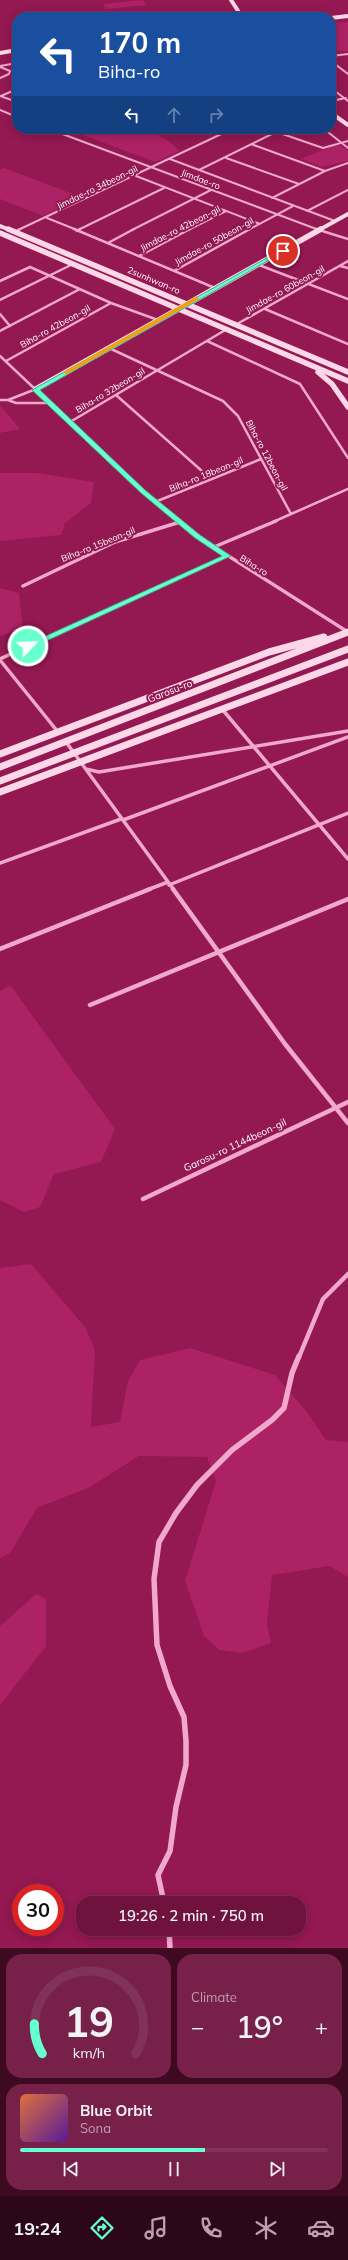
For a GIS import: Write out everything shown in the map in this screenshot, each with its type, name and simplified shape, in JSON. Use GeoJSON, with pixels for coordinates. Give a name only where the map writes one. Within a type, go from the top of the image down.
{"type":"FeatureCollection","features":[{"type":"Feature","properties":{"kind":"main road"},"geometry":{"type":"LineString","coordinates":[[231,0],[239,12]]}},
{"type":"Feature","properties":{"kind":"main road"},"geometry":{"type":"LineString","coordinates":[[336,17],[348,16]]}},
{"type":"Feature","properties":{"kind":"main road"},"geometry":{"type":"LineString","coordinates":[[0,53],[12,51]]}},
{"type":"Feature","properties":{"kind":"main road"},"geometry":{"type":"LineString","coordinates":[[336,116],[348,126]]}},
{"type":"Feature","properties":{"kind":"main road"},"geometry":{"type":"LineString","coordinates":[[36,390],[186,304],[259,265],[348,214]]}},
{"type":"Feature","properties":{"kind":"main road","name":"2sunhwan-ro"},"geometry":{"type":"LineString","coordinates":[[0,226],[237,324],[348,372]]}},
{"type":"Feature","properties":{"kind":"main road","name":"2sunhwan-ro"},"geometry":{"type":"LineString","coordinates":[[0,233],[348,381]]}},
{"type":"Feature","properties":{"kind":"main road","name":"2sunhwan-ro"},"geometry":{"type":"LineString","coordinates":[[322,361],[348,368]]}},
{"type":"Feature","properties":{"kind":"main road"},"geometry":{"type":"LineString","coordinates":[[312,366],[332,384],[348,407]]}},
{"type":"Feature","properties":{"kind":"main road","name":"2sunhwan-ro"},"geometry":{"type":"LineString","coordinates":[[312,366],[348,386]]}},
{"type":"Feature","properties":{"kind":"main road","name":"Garosu-ro"},"geometry":{"type":"LineString","coordinates":[[0,754],[162,694],[269,652],[348,632]]}},
{"type":"Feature","properties":{"kind":"main road","name":"Garosu-ro"},"geometry":{"type":"LineString","coordinates":[[0,768],[348,632]]}},
{"type":"Feature","properties":{"kind":"main road"},"geometry":{"type":"LineString","coordinates":[[0,781],[348,649]]}},
{"type":"Feature","properties":{"kind":"main road"},"geometry":{"type":"LineString","coordinates":[[0,792],[348,662]]}},
{"type":"Feature","properties":{"kind":"street"},"geometry":{"type":"LineString","coordinates":[[336,55],[348,54]]}},
{"type":"Feature","properties":{"kind":"street"},"geometry":{"type":"LineString","coordinates":[[0,66],[12,64]]}},
{"type":"Feature","properties":{"kind":"street"},"geometry":{"type":"LineString","coordinates":[[336,64],[348,74]]}},
{"type":"Feature","properties":{"kind":"street"},"geometry":{"type":"LineString","coordinates":[[0,66],[10,71],[9,74],[0,78]]}},
{"type":"Feature","properties":{"kind":"street"},"geometry":{"type":"LineString","coordinates":[[1,96],[12,91]]}},
{"type":"Feature","properties":{"kind":"street"},"geometry":{"type":"LineString","coordinates":[[336,92],[348,101]]}},
{"type":"Feature","properties":{"kind":"street"},"geometry":{"type":"LineString","coordinates":[[1,96],[12,100]]}},
{"type":"Feature","properties":{"kind":"street"},"geometry":{"type":"LineString","coordinates":[[336,100],[348,98]]}},
{"type":"Feature","properties":{"kind":"street"},"geometry":{"type":"LineString","coordinates":[[0,110],[12,115]]}},
{"type":"Feature","properties":{"kind":"street","name":"Jimdae-ro"},"geometry":{"type":"LineString","coordinates":[[63,134],[276,215],[348,239]]}},
{"type":"Feature","properties":{"kind":"street","name":"Jimdae-ro 34beon-gil"},"geometry":{"type":"LineString","coordinates":[[15,232],[136,176],[222,134]]}},
{"type":"Feature","properties":{"kind":"street"},"geometry":{"type":"LineString","coordinates":[[199,170],[226,158],[272,134]]}},
{"type":"Feature","properties":{"kind":"street"},"geometry":{"type":"LineString","coordinates":[[282,134],[323,148],[348,140]]}},
{"type":"Feature","properties":{"kind":"street"},"geometry":{"type":"LineString","coordinates":[[330,134],[348,148]]}},
{"type":"Feature","properties":{"kind":"street"},"geometry":{"type":"LineString","coordinates":[[251,144],[325,171]]}},
{"type":"Feature","properties":{"kind":"street"},"geometry":{"type":"LineString","coordinates":[[226,158],[299,184]]}},
{"type":"Feature","properties":{"kind":"street"},"geometry":{"type":"LineString","coordinates":[[170,159],[335,221]]}},
{"type":"Feature","properties":{"kind":"street"},"geometry":{"type":"LineString","coordinates":[[272,198],[325,171],[348,163]]}},
{"type":"Feature","properties":{"kind":"street","name":"Jimdae-ro 42beon-gil"},"geometry":{"type":"LineString","coordinates":[[136,176],[194,200]]}},
{"type":"Feature","properties":{"kind":"street"},"geometry":{"type":"LineString","coordinates":[[77,231],[164,188]]}},
{"type":"Feature","properties":{"kind":"street","name":"Jimdae-ro 42beon-gil"},"geometry":{"type":"LineString","coordinates":[[108,243],[211,190]]}},
{"type":"Feature","properties":{"kind":"street"},"geometry":{"type":"LineString","coordinates":[[307,211],[348,190]]}},
{"type":"Feature","properties":{"kind":"street","name":"Jimdae-ro 50beon-gil"},"geometry":{"type":"LineString","coordinates":[[194,200],[260,224]]}},
{"type":"Feature","properties":{"kind":"street","name":"Jimdae-ro 50beon-gil"},"geometry":{"type":"LineString","coordinates":[[174,271],[293,206]]}},
{"type":"Feature","properties":{"kind":"street","name":"Jimdae-ro 42beon-gil"},"geometry":{"type":"LineString","coordinates":[[139,256],[226,212]]}},
{"type":"Feature","properties":{"kind":"street"},"geometry":{"type":"LineString","coordinates":[[47,218],[215,288]]}},
{"type":"Feature","properties":{"kind":"street","name":"Jimdae-ro 60beon-gil"},"geometry":{"type":"LineString","coordinates":[[237,324],[311,284],[348,261]]}},
{"type":"Feature","properties":{"kind":"street"},"geometry":{"type":"LineString","coordinates":[[0,300],[73,264]]}},
{"type":"Feature","properties":{"kind":"street"},"geometry":{"type":"LineString","coordinates":[[259,265],[348,299]]}},
{"type":"Feature","properties":{"kind":"street"},"geometry":{"type":"LineString","coordinates":[[340,266],[348,268]]}},
{"type":"Feature","properties":{"kind":"street"},"geometry":{"type":"LineString","coordinates":[[0,281],[30,267],[111,303],[158,320]]}},
{"type":"Feature","properties":{"kind":"street"},"geometry":{"type":"LineString","coordinates":[[0,331],[80,289]]}},
{"type":"Feature","properties":{"kind":"street","name":"Biha-ro 42beon-gil"},"geometry":{"type":"LineString","coordinates":[[6,361],[111,303]]}},
{"type":"Feature","properties":{"kind":"street"},"geometry":{"type":"LineString","coordinates":[[265,309],[348,344]]}},
{"type":"Feature","properties":{"kind":"street"},"geometry":{"type":"LineString","coordinates":[[0,314],[10,326]]}},
{"type":"Feature","properties":{"kind":"street","name":"Biha-ro 32beon-gil"},"geometry":{"type":"LineString","coordinates":[[70,422],[227,329]]}},
{"type":"Feature","properties":{"kind":"street"},"geometry":{"type":"LineString","coordinates":[[207,341],[300,384],[348,458]]}},
{"type":"Feature","properties":{"kind":"street","name":"Biha-ro 12beon-gil"},"geometry":{"type":"LineString","coordinates":[[109,348],[223,401],[238,416],[291,514]]}},
{"type":"Feature","properties":{"kind":"street","name":"Biha-ro"},"geometry":{"type":"LineString","coordinates":[[0,356],[155,502],[180,522],[227,556],[348,632]]}},
{"type":"Feature","properties":{"kind":"street"},"geometry":{"type":"LineString","coordinates":[[0,400],[8,400],[36,390]]}},
{"type":"Feature","properties":{"kind":"street"},"geometry":{"type":"LineString","coordinates":[[116,395],[211,479]]}},
{"type":"Feature","properties":{"kind":"street"},"geometry":{"type":"LineString","coordinates":[[8,400],[16,403],[50,403]]}},
{"type":"Feature","properties":{"kind":"street","name":"Biha-ro 18beon-gil"},"geometry":{"type":"LineString","coordinates":[[155,502],[261,459]]}},
{"type":"Feature","properties":{"kind":"street"},"geometry":{"type":"LineString","coordinates":[[214,547],[348,489]]}},
{"type":"Feature","properties":{"kind":"street","name":"Biha-ro 15beon-gil"},"geometry":{"type":"LineString","coordinates":[[23,586],[64,565],[114,543],[139,534],[169,528],[180,522]]}},
{"type":"Feature","properties":{"kind":"street"},"geometry":{"type":"LineString","coordinates":[[58,732],[0,660],[227,556]]}},
{"type":"Feature","properties":{"kind":"street"},"geometry":{"type":"LineString","coordinates":[[222,709],[268,766],[348,859]]}},
{"type":"Feature","properties":{"kind":"street"},"geometry":{"type":"LineString","coordinates":[[85,769],[99,772],[252,746],[348,732]]}},
{"type":"Feature","properties":{"kind":"street"},"geometry":{"type":"LineString","coordinates":[[0,863],[348,737]]}},
{"type":"Feature","properties":{"kind":"street"},"geometry":{"type":"LineString","coordinates":[[66,742],[285,1044],[348,1123]]}},
{"type":"Feature","properties":{"kind":"street"},"geometry":{"type":"LineString","coordinates":[[0,949],[348,813]]}},
{"type":"Feature","properties":{"kind":"street"},"geometry":{"type":"LineString","coordinates":[[90,1005],[348,899]]}},
{"type":"Feature","properties":{"kind":"street","name":"Garosu-ro 1144beon-gil"},"geometry":{"type":"LineString","coordinates":[[143,1199],[348,1102]]}},
{"type":"Feature","properties":{"kind":"street"},"geometry":{"type":"LineString","coordinates":[[162,1896],[158,1875],[170,1851],[176,1807],[186,1765],[186,1747],[184,1717],[170,1686],[157,1645],[154,1599],[159,1542],[176,1513],[197,1485],[232,1450],[272,1420],[284,1408],[292,1373],[323,1299],[348,1274]]}},
{"type":"Feature","properties":{"kind":"street"},"geometry":{"type":"LineString","coordinates":[[169,1936],[170,1948]]}},
{"type":"Feature","properties":{"kind":"shaded area"},"geometry":{"type":"Polygon","coordinates":[[[143,0],[146,5],[106,9],[103,4],[143,0]]]}},
{"type":"Feature","properties":{"kind":"shaded area"},"geometry":{"type":"Polygon","coordinates":[[[348,22],[348,51],[336,52],[336,23],[348,22]]]}},
{"type":"Feature","properties":{"kind":"shaded area"},"geometry":{"type":"Polygon","coordinates":[[[81,134],[154,134],[170,142],[179,151],[155,162],[81,134]]]}},
{"type":"Feature","properties":{"kind":"shaded area"},"geometry":{"type":"Polygon","coordinates":[[[335,145],[341,146],[348,151],[348,161],[322,167],[301,159],[335,145]]]}},
{"type":"Feature","properties":{"kind":"shaded area"},"geometry":{"type":"Polygon","coordinates":[[[4,168],[81,197],[43,216],[0,199],[0,169],[4,168]]]}},
{"type":"Feature","properties":{"kind":"shaded area"},"geometry":{"type":"Polygon","coordinates":[[[0,405],[20,429],[0,433],[0,405]]]}},
{"type":"Feature","properties":{"kind":"shaded area"},"geometry":{"type":"Polygon","coordinates":[[[0,473],[37,473],[94,482],[91,503],[65,523],[61,535],[0,541],[0,473]]]}},
{"type":"Feature","properties":{"kind":"shaded area"},"geometry":{"type":"Polygon","coordinates":[[[0,588],[19,593],[23,628],[0,636],[0,588]]]}},
{"type":"Feature","properties":{"kind":"shaded area"},"geometry":{"type":"Polygon","coordinates":[[[10,985],[115,1129],[101,1162],[54,1174],[40,1207],[24,1212],[0,1200],[0,991],[10,985]]]}},
{"type":"Feature","properties":{"kind":"shaded area"},"geometry":{"type":"Polygon","coordinates":[[[31,1264],[85,1327],[95,1350],[91,1427],[120,1422],[128,1381],[140,1360],[190,1348],[275,1375],[307,1412],[326,1440],[348,1442],[348,1577],[329,1566],[272,1575],[267,1624],[271,1643],[243,1653],[219,1650],[204,1636],[185,1581],[216,1481],[207,1457],[139,1456],[90,1487],[37,1508],[10,1553],[0,1558],[0,1268],[31,1264]]]}},
{"type":"Feature","properties":{"kind":"shaded area"},"geometry":{"type":"Polygon","coordinates":[[[36,1594],[46,1599],[46,1646],[0,1705],[0,1626],[36,1594]]]}},
{"type":"Feature","properties":{"kind":"slow traffic"},"geometry":{"type":"LineString","coordinates":[[65,373],[197,298]]}},
{"type":"Feature","properties":{"kind":"route"},"geometry":{"type":"LineString","coordinates":[[28,646],[227,556],[197,536],[143,491],[36,390],[184,305],[283,251]]}}]}
